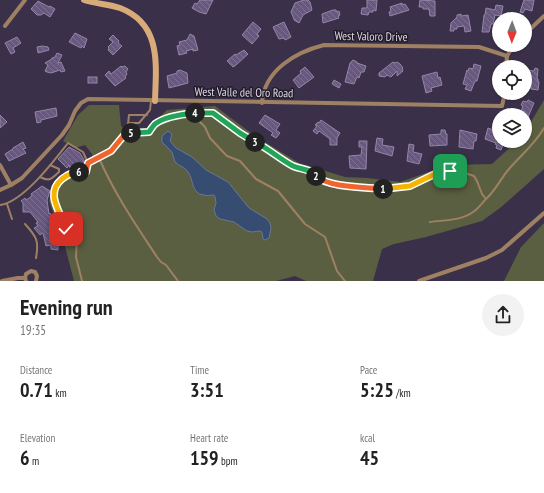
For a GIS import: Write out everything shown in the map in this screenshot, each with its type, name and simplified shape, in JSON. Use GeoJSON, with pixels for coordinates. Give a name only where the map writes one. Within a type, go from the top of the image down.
{"type":"FeatureCollection","features":[{"type":"Feature","properties":{"kind":"street"},"geometry":{"type":"LineString","coordinates":[[5,26],[25,0]]}},
{"type":"Feature","properties":{"kind":"street"},"geometry":{"type":"LineString","coordinates":[[84,0],[107,2],[121,8],[139,20],[150,34],[155,51],[153,101]]}},
{"type":"Feature","properties":{"kind":"street"},"geometry":{"type":"LineString","coordinates":[[532,27],[544,16]]}},
{"type":"Feature","properties":{"kind":"street","name":"West Valoro Drive"},"geometry":{"type":"LineString","coordinates":[[262,103],[263,93],[273,75],[283,64],[308,49],[324,45],[479,47],[507,56]]}},
{"type":"Feature","properties":{"kind":"street"},"geometry":{"type":"LineString","coordinates":[[507,60],[510,52]]}},
{"type":"Feature","properties":{"kind":"street","name":"West Valle del Oro Road"},"geometry":{"type":"LineString","coordinates":[[0,190],[22,178],[62,134],[69,125],[75,111],[81,103],[88,99],[502,106],[503,100]]}},
{"type":"Feature","properties":{"kind":"street"},"geometry":{"type":"LineString","coordinates":[[0,165],[11,185]]}},
{"type":"Feature","properties":{"kind":"street"},"geometry":{"type":"LineString","coordinates":[[419,281],[486,258],[502,250],[544,213]]}},
{"type":"Feature","properties":{"kind":"street"},"geometry":{"type":"LineString","coordinates":[[2,281],[18,278],[26,279],[27,273],[33,272],[37,276],[36,281]]}},
{"type":"Feature","properties":{"kind":"lane"},"geometry":{"type":"LineString","coordinates":[[128,123],[139,123],[147,115],[153,101]]}},
{"type":"Feature","properties":{"kind":"lane"},"geometry":{"type":"LineString","coordinates":[[125,134],[149,132],[155,124],[160,121],[180,115],[208,112],[213,113],[247,138],[294,166],[312,172],[321,180],[332,184],[393,189],[410,186],[443,172],[462,172],[474,176],[482,194],[486,198]]}},
{"type":"Feature","properties":{"kind":"lane"},"geometry":{"type":"LineString","coordinates":[[88,163],[105,155],[116,147],[125,134],[129,115],[147,115]]}},
{"type":"Feature","properties":{"kind":"lane"},"geometry":{"type":"LineString","coordinates":[[180,115],[199,121],[205,127],[210,138],[227,156],[240,161],[256,179],[278,191],[305,224],[325,237],[337,271],[345,281]]}},
{"type":"Feature","properties":{"kind":"lane"},"geometry":{"type":"LineString","coordinates":[[430,222],[468,216],[494,191],[509,169],[527,151],[544,128]]}},
{"type":"Feature","properties":{"kind":"lane"},"geometry":{"type":"LineString","coordinates":[[0,205],[7,204],[18,197],[40,177],[68,143],[83,152],[88,163],[86,172],[73,172],[63,178],[56,186],[53,193],[67,231],[77,239],[76,257],[82,281]]}},
{"type":"Feature","properties":{"kind":"lane"},"geometry":{"type":"LineString","coordinates":[[99,158],[108,180],[117,196],[157,257],[166,265],[178,281]]}},
{"type":"Feature","properties":{"kind":"lane"},"geometry":{"type":"LineString","coordinates":[[40,177],[50,180],[59,172],[59,169],[50,165]]}},
{"type":"Feature","properties":{"kind":"lane"},"geometry":{"type":"LineString","coordinates":[[7,204],[12,219]]}},
{"type":"Feature","properties":{"kind":"lane"},"geometry":{"type":"LineString","coordinates":[[25,224],[33,233],[38,245],[36,258]]}},
{"type":"Feature","properties":{"kind":"green space"},"geometry":{"type":"Polygon","coordinates":[[[544,100],[544,169],[500,208],[482,221],[426,237],[394,244],[382,249],[373,281],[306,281],[295,276],[276,281],[74,281],[63,239],[49,201],[56,183],[71,173],[87,171],[92,160],[92,154],[85,145],[75,148],[63,141],[78,115],[89,105],[119,105],[121,126],[129,132],[145,131],[167,110],[215,106],[255,136],[299,163],[345,177],[400,182],[449,165],[492,164],[509,148],[532,148],[532,120],[544,100]]]}},
{"type":"Feature","properties":{"kind":"green space"},"geometry":{"type":"Polygon","coordinates":[[[544,223],[544,281],[504,281],[521,247],[544,223]]]}},
{"type":"Feature","properties":{"kind":"water"},"geometry":{"type":"Polygon","coordinates":[[[168,131],[172,134],[170,141],[176,148],[192,157],[206,170],[228,182],[249,208],[267,219],[271,228],[269,238],[265,240],[263,239],[262,232],[260,231],[247,231],[234,222],[220,219],[216,216],[214,210],[216,203],[214,195],[205,195],[197,192],[188,172],[175,162],[172,152],[162,142],[162,136],[168,131]]]}},
{"type":"Feature","properties":{"kind":"building"},"geometry":{"type":"Polygon","coordinates":[[[200,0],[213,0],[206,14],[192,8],[195,3],[197,4],[200,0]]]}},
{"type":"Feature","properties":{"kind":"building"},"geometry":{"type":"Polygon","coordinates":[[[308,0],[310,2],[312,10],[303,15],[299,23],[294,20],[291,12],[295,3],[308,0]]]}},
{"type":"Feature","properties":{"kind":"building"},"geometry":{"type":"Polygon","coordinates":[[[367,0],[377,0],[376,11],[373,10],[373,12],[369,12],[368,15],[361,14],[362,8],[367,8],[367,0]]]}},
{"type":"Feature","properties":{"kind":"building"},"geometry":{"type":"Polygon","coordinates":[[[420,0],[435,1],[435,16],[430,16],[429,9],[419,7],[420,0]]]}},
{"type":"Feature","properties":{"kind":"building"},"geometry":{"type":"Polygon","coordinates":[[[524,0],[534,0],[532,11],[525,9],[524,12],[520,12],[524,0]]]}},
{"type":"Feature","properties":{"kind":"building"},"geometry":{"type":"Polygon","coordinates":[[[38,1],[55,9],[50,17],[44,13],[37,15],[31,9],[38,1]]]}},
{"type":"Feature","properties":{"kind":"building"},"geometry":{"type":"Polygon","coordinates":[[[402,3],[402,5],[405,4],[409,10],[390,16],[390,7],[402,3]]]}},
{"type":"Feature","properties":{"kind":"building"},"geometry":{"type":"Polygon","coordinates":[[[496,5],[503,6],[502,12],[492,12],[492,24],[489,32],[482,32],[486,8],[495,10],[496,5]]]}},
{"type":"Feature","properties":{"kind":"building"},"geometry":{"type":"Polygon","coordinates":[[[336,10],[337,12],[339,11],[339,18],[323,23],[322,14],[336,10]]]}},
{"type":"Feature","properties":{"kind":"building"},"geometry":{"type":"Polygon","coordinates":[[[461,14],[461,16],[468,15],[471,31],[465,32],[464,26],[457,27],[454,31],[450,31],[451,23],[457,15],[461,14]]]}},
{"type":"Feature","properties":{"kind":"building"},"geometry":{"type":"Polygon","coordinates":[[[253,22],[261,29],[257,34],[259,36],[252,44],[242,35],[253,22]]]}},
{"type":"Feature","properties":{"kind":"building"},"geometry":{"type":"Polygon","coordinates":[[[284,22],[291,37],[285,40],[284,38],[279,39],[273,27],[284,22]]]}},
{"type":"Feature","properties":{"kind":"building"},"geometry":{"type":"Polygon","coordinates":[[[75,33],[87,39],[84,48],[69,42],[75,33]]]}},
{"type":"Feature","properties":{"kind":"building"},"geometry":{"type":"Polygon","coordinates":[[[190,34],[194,36],[198,50],[193,51],[193,49],[186,51],[187,53],[179,55],[177,46],[180,45],[179,42],[187,40],[190,34]]]}},
{"type":"Feature","properties":{"kind":"building"},"geometry":{"type":"Polygon","coordinates":[[[113,35],[122,46],[113,55],[108,50],[108,47],[113,42],[109,39],[113,35]]]}},
{"type":"Feature","properties":{"kind":"building"},"geometry":{"type":"Polygon","coordinates":[[[17,37],[21,43],[13,48],[15,52],[11,54],[5,43],[17,37]]]}},
{"type":"Feature","properties":{"kind":"building"},"geometry":{"type":"Polygon","coordinates":[[[37,47],[48,47],[49,50],[38,53],[37,47]]]}},
{"type":"Feature","properties":{"kind":"building"},"geometry":{"type":"Polygon","coordinates":[[[244,50],[248,54],[233,67],[227,61],[235,54],[236,55],[244,50]]]}},
{"type":"Feature","properties":{"kind":"building"},"geometry":{"type":"Polygon","coordinates":[[[57,53],[62,55],[58,63],[61,62],[65,71],[61,72],[60,70],[51,73],[45,71],[48,65],[45,63],[55,57],[57,53]]]}},
{"type":"Feature","properties":{"kind":"building"},"geometry":{"type":"Polygon","coordinates":[[[353,60],[366,66],[364,72],[361,72],[359,78],[357,77],[354,84],[345,82],[350,63],[353,60]]]}},
{"type":"Feature","properties":{"kind":"building"},"geometry":{"type":"Polygon","coordinates":[[[393,62],[400,64],[403,71],[397,76],[397,71],[391,77],[387,75],[385,77],[379,76],[379,73],[393,62]]]}},
{"type":"Feature","properties":{"kind":"building"},"geometry":{"type":"Polygon","coordinates":[[[474,64],[481,66],[477,81],[475,81],[471,91],[465,89],[467,85],[463,84],[467,70],[468,71],[469,68],[473,69],[474,64]]]}},
{"type":"Feature","properties":{"kind":"building"},"geometry":{"type":"Polygon","coordinates":[[[121,66],[125,66],[128,69],[126,72],[126,78],[115,86],[105,75],[109,71],[111,74],[121,66]]]}},
{"type":"Feature","properties":{"kind":"building"},"geometry":{"type":"Polygon","coordinates":[[[305,67],[314,77],[299,88],[293,80],[305,67]]]}},
{"type":"Feature","properties":{"kind":"building"},"geometry":{"type":"Polygon","coordinates":[[[535,68],[538,69],[538,90],[532,89],[532,71],[534,71],[535,68]]]}},
{"type":"Feature","properties":{"kind":"building"},"geometry":{"type":"Polygon","coordinates":[[[180,70],[187,73],[188,83],[169,88],[167,76],[177,73],[177,71],[180,70]]]}},
{"type":"Feature","properties":{"kind":"building"},"geometry":{"type":"Polygon","coordinates":[[[437,72],[438,78],[440,77],[442,85],[431,88],[432,91],[426,93],[422,76],[437,72]]]}},
{"type":"Feature","properties":{"kind":"building"},"geometry":{"type":"Polygon","coordinates":[[[88,77],[97,77],[97,83],[88,83],[88,77]]]}},
{"type":"Feature","properties":{"kind":"building"},"geometry":{"type":"Polygon","coordinates":[[[334,80],[341,84],[339,88],[332,84],[334,80]]]}},
{"type":"Feature","properties":{"kind":"building"},"geometry":{"type":"Polygon","coordinates":[[[528,100],[534,103],[532,108],[522,108],[523,106],[521,105],[523,101],[527,102],[528,100]]]}},
{"type":"Feature","properties":{"kind":"building"},"geometry":{"type":"Polygon","coordinates":[[[56,108],[57,116],[41,120],[41,122],[37,123],[35,112],[56,108]]]}},
{"type":"Feature","properties":{"kind":"building"},"geometry":{"type":"Polygon","coordinates":[[[0,115],[7,122],[0,128],[0,115]]]}},
{"type":"Feature","properties":{"kind":"building"},"geometry":{"type":"Polygon","coordinates":[[[265,115],[280,124],[276,130],[280,133],[276,138],[271,135],[273,133],[259,123],[265,115]]]}},
{"type":"Feature","properties":{"kind":"building"},"geometry":{"type":"Polygon","coordinates":[[[321,120],[340,133],[337,138],[337,145],[330,145],[330,139],[319,131],[317,134],[313,131],[317,126],[315,125],[321,120]]]}},
{"type":"Feature","properties":{"kind":"building"},"geometry":{"type":"Polygon","coordinates":[[[488,128],[492,129],[492,142],[485,139],[488,128]]]}},
{"type":"Feature","properties":{"kind":"building"},"geometry":{"type":"Polygon","coordinates":[[[441,130],[445,130],[447,134],[447,145],[430,146],[429,135],[441,134],[441,130]]]}},
{"type":"Feature","properties":{"kind":"building"},"geometry":{"type":"Polygon","coordinates":[[[460,130],[477,134],[473,149],[459,147],[460,130]]]}},
{"type":"Feature","properties":{"kind":"building"},"geometry":{"type":"Polygon","coordinates":[[[377,138],[383,139],[382,145],[394,147],[392,156],[375,151],[377,138]]]}},
{"type":"Feature","properties":{"kind":"building"},"geometry":{"type":"Polygon","coordinates":[[[359,141],[367,141],[366,169],[350,168],[349,156],[361,155],[362,147],[359,147],[359,141]]]}},
{"type":"Feature","properties":{"kind":"building"},"geometry":{"type":"Polygon","coordinates":[[[23,142],[26,148],[23,149],[26,153],[9,161],[5,154],[23,142]]]}},
{"type":"Feature","properties":{"kind":"building"},"geometry":{"type":"Polygon","coordinates":[[[409,144],[414,145],[413,152],[422,154],[419,164],[407,161],[409,144]]]}},
{"type":"Feature","properties":{"kind":"building"},"geometry":{"type":"Polygon","coordinates":[[[69,147],[80,153],[84,160],[84,169],[71,170],[69,165],[67,168],[58,159],[69,147]]]}},
{"type":"Feature","properties":{"kind":"building"},"geometry":{"type":"Polygon","coordinates":[[[42,186],[50,191],[47,200],[49,214],[50,213],[56,223],[52,225],[56,238],[59,237],[62,244],[58,245],[58,250],[51,249],[51,245],[46,246],[43,233],[40,235],[34,228],[38,226],[36,223],[38,222],[30,212],[23,212],[23,203],[21,201],[32,196],[31,194],[42,186]]]}},
{"type":"Feature","properties":{"kind":"route"},"geometry":{"type":"LineString","coordinates":[[66,229],[53,193],[59,181],[73,172],[86,172],[88,163],[111,151],[116,147],[125,134],[149,132],[155,124],[160,121],[186,114],[213,113],[247,138],[294,166],[312,172],[321,180],[332,184],[387,189],[399,188],[410,186],[437,173],[450,171]]}}]}
